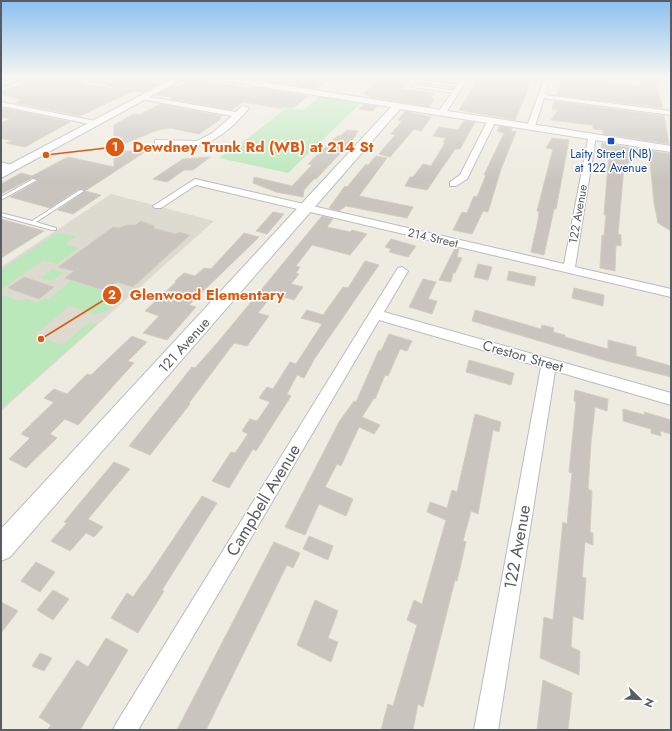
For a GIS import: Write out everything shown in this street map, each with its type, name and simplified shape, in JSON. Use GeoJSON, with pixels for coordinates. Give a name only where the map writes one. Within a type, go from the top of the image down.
{"type":"FeatureCollection","features":[{"type":"Feature","properties":{"kind":"street"},"geometry":{"type":"LineString","coordinates":[[34,111],[95,124]]}},
{"type":"Feature","properties":{"kind":"street"},"geometry":{"type":"LineString","coordinates":[[1,174],[7,166],[119,111]]}},
{"type":"Feature","properties":{"kind":"street"},"geometry":{"type":"LineString","coordinates":[[216,111],[238,115]]}},
{"type":"Feature","properties":{"kind":"street"},"geometry":{"type":"LineString","coordinates":[[158,142],[174,141],[192,144],[203,142],[232,122],[242,111]]}},
{"type":"Feature","properties":{"kind":"street","name":"121 Avenue"},"geometry":{"type":"LineString","coordinates":[[1,548],[393,111]]}},
{"type":"Feature","properties":{"kind":"street"},"geometry":{"type":"LineString","coordinates":[[436,111],[671,149]]}},
{"type":"Feature","properties":{"kind":"street"},"geometry":{"type":"LineString","coordinates":[[531,126],[536,111]]}},
{"type":"Feature","properties":{"kind":"street"},"geometry":{"type":"LineString","coordinates":[[657,111],[671,113]]}},
{"type":"Feature","properties":{"kind":"street"},"geometry":{"type":"LineString","coordinates":[[453,184],[464,177],[492,120]]}},
{"type":"Feature","properties":{"kind":"street","name":"122 Avenue"},"geometry":{"type":"LineString","coordinates":[[569,269],[592,136]]}},
{"type":"Feature","properties":{"kind":"street","name":"214 Street"},"geometry":{"type":"LineString","coordinates":[[158,206],[195,182],[671,293]]}},
{"type":"Feature","properties":{"kind":"street","name":"Campbell Avenue"},"geometry":{"type":"LineString","coordinates":[[125,730],[402,271]]}},
{"type":"Feature","properties":{"kind":"street","name":"Creston Street"},"geometry":{"type":"LineString","coordinates":[[375,314],[671,399]]}},
{"type":"Feature","properties":{"kind":"street","name":"122 Avenue"},"geometry":{"type":"LineString","coordinates":[[486,730],[549,364]]}},
{"type":"Feature","properties":{"kind":"lane"},"geometry":{"type":"LineString","coordinates":[[1,199],[35,180]]}},
{"type":"Feature","properties":{"kind":"lane"},"geometry":{"type":"LineString","coordinates":[[32,223],[82,192]]}},
{"type":"Feature","properties":{"kind":"lane"},"geometry":{"type":"LineString","coordinates":[[1,214],[54,229]]}},
{"type":"Feature","properties":{"kind":"shaded area"},"geometry":{"type":"Polygon","coordinates":[[[111,194],[214,221],[1,411],[1,267],[111,194]]]}},
{"type":"Feature","properties":{"kind":"green space"},"geometry":{"type":"Polygon","coordinates":[[[283,111],[353,111],[288,173],[219,158],[231,151],[283,111]]]}},
{"type":"Feature","properties":{"kind":"green space"},"geometry":{"type":"Polygon","coordinates":[[[57,233],[76,236],[65,244],[79,248],[57,264],[43,260],[1,290],[1,270],[57,233]]]}},
{"type":"Feature","properties":{"kind":"green space"},"geometry":{"type":"Polygon","coordinates":[[[52,269],[64,272],[52,281],[41,278],[52,269]]]}},
{"type":"Feature","properties":{"kind":"green space"},"geometry":{"type":"Polygon","coordinates":[[[71,281],[122,298],[106,311],[94,314],[49,299],[71,281]]]}},
{"type":"Feature","properties":{"kind":"green space"},"geometry":{"type":"Polygon","coordinates":[[[1,295],[20,301],[27,299],[38,303],[44,298],[69,306],[35,335],[62,345],[90,322],[97,324],[1,409],[1,295]]]}},
{"type":"Feature","properties":{"kind":"building"},"geometry":{"type":"Polygon","coordinates":[[[1,111],[19,111],[70,122],[25,147],[6,143],[12,141],[1,138],[1,123],[10,119],[1,117],[1,111]]]}},
{"type":"Feature","properties":{"kind":"building"},"geometry":{"type":"Polygon","coordinates":[[[56,111],[90,111],[80,116],[56,111]]]}},
{"type":"Feature","properties":{"kind":"building"},"geometry":{"type":"Polygon","coordinates":[[[146,111],[197,111],[222,116],[218,118],[221,119],[199,134],[170,128],[158,130],[114,148],[114,125],[133,114],[139,115],[146,111]]]}},
{"type":"Feature","properties":{"kind":"building"},"geometry":{"type":"Polygon","coordinates":[[[405,111],[431,117],[421,131],[414,129],[390,157],[379,154],[395,135],[391,134],[402,121],[398,120],[405,111]]]}},
{"type":"Feature","properties":{"kind":"building"},"geometry":{"type":"Polygon","coordinates":[[[465,111],[519,111],[515,120],[465,111]]]}},
{"type":"Feature","properties":{"kind":"building"},"geometry":{"type":"Polygon","coordinates":[[[557,111],[628,111],[664,116],[669,144],[603,134],[603,130],[593,129],[593,125],[551,120],[557,111]]]}},
{"type":"Feature","properties":{"kind":"building"},"geometry":{"type":"Polygon","coordinates":[[[464,121],[475,122],[460,149],[455,149],[427,190],[405,186],[410,177],[413,177],[423,164],[431,166],[445,143],[443,142],[446,138],[433,136],[439,127],[458,130],[464,121]]]}},
{"type":"Feature","properties":{"kind":"building"},"geometry":{"type":"Polygon","coordinates":[[[500,126],[512,128],[511,131],[516,132],[501,169],[488,212],[483,211],[472,234],[453,230],[462,212],[467,213],[474,196],[477,197],[486,175],[484,175],[504,133],[497,131],[500,126]]]}},
{"type":"Feature","properties":{"kind":"building"},"geometry":{"type":"Polygon","coordinates":[[[347,130],[358,131],[352,141],[304,190],[303,197],[276,192],[253,183],[254,177],[292,186],[312,165],[308,164],[337,136],[340,136],[347,130]]]}},
{"type":"Feature","properties":{"kind":"building"},"geometry":{"type":"Polygon","coordinates":[[[552,138],[569,140],[556,209],[554,209],[544,255],[531,252],[538,220],[539,212],[537,211],[553,149],[546,148],[552,138]]]}},
{"type":"Feature","properties":{"kind":"building"},"geometry":{"type":"Polygon","coordinates":[[[602,143],[648,150],[624,166],[618,234],[621,235],[621,246],[616,245],[615,271],[600,268],[602,235],[604,236],[606,215],[604,215],[609,153],[601,152],[602,143]]]}},
{"type":"Feature","properties":{"kind":"building"},"geometry":{"type":"Polygon","coordinates":[[[148,150],[85,191],[79,189],[50,208],[10,197],[38,181],[37,179],[32,178],[1,194],[1,184],[21,173],[32,176],[68,157],[114,167],[114,152],[148,150]]]}},
{"type":"Feature","properties":{"kind":"building"},"geometry":{"type":"Polygon","coordinates":[[[649,151],[671,154],[671,231],[658,223],[654,203],[649,151]]]}},
{"type":"Feature","properties":{"kind":"building"},"geometry":{"type":"Polygon","coordinates":[[[376,156],[387,158],[359,196],[413,207],[407,218],[346,206],[339,211],[329,208],[345,186],[347,187],[366,164],[368,165],[376,156]]]}},
{"type":"Feature","properties":{"kind":"building"},"geometry":{"type":"Polygon","coordinates":[[[210,157],[193,170],[184,170],[167,182],[153,179],[183,159],[210,157]]]}},
{"type":"Feature","properties":{"kind":"building"},"geometry":{"type":"Polygon","coordinates":[[[85,191],[101,195],[73,214],[58,210],[85,191]]]}},
{"type":"Feature","properties":{"kind":"building"},"geometry":{"type":"Polygon","coordinates":[[[273,212],[284,214],[267,234],[256,231],[273,212]]]}},
{"type":"Feature","properties":{"kind":"building"},"geometry":{"type":"Polygon","coordinates":[[[322,216],[333,219],[327,227],[350,232],[352,230],[367,234],[350,255],[312,245],[296,266],[300,267],[296,273],[299,274],[291,284],[303,287],[294,300],[273,294],[258,313],[269,316],[247,346],[234,343],[189,403],[190,404],[150,455],[129,446],[192,367],[195,368],[218,342],[322,216]]]}},
{"type":"Feature","properties":{"kind":"building"},"geometry":{"type":"Polygon","coordinates":[[[1,219],[44,231],[1,258],[1,219]]]}},
{"type":"Feature","properties":{"kind":"building"},"geometry":{"type":"Polygon","coordinates":[[[140,221],[155,226],[153,228],[176,234],[179,232],[190,235],[133,287],[117,282],[106,291],[65,278],[74,271],[58,267],[113,227],[119,228],[127,225],[136,225],[140,221]]]}},
{"type":"Feature","properties":{"kind":"building"},"geometry":{"type":"Polygon","coordinates":[[[244,233],[259,237],[189,305],[196,307],[167,340],[143,333],[159,316],[145,311],[176,282],[175,281],[184,273],[195,276],[204,268],[211,269],[244,233]]]}},
{"type":"Feature","properties":{"kind":"building"},"geometry":{"type":"Polygon","coordinates":[[[391,239],[416,246],[408,257],[389,252],[391,249],[385,247],[391,239]]]}},
{"type":"Feature","properties":{"kind":"building"},"geometry":{"type":"Polygon","coordinates":[[[455,248],[459,249],[457,257],[462,258],[455,273],[453,273],[451,282],[439,280],[455,248]]]}},
{"type":"Feature","properties":{"kind":"building"},"geometry":{"type":"Polygon","coordinates":[[[365,261],[379,265],[315,358],[304,378],[297,375],[287,394],[291,396],[256,451],[253,449],[229,488],[212,481],[231,452],[235,453],[248,434],[242,431],[250,419],[257,421],[270,402],[259,398],[267,387],[273,389],[290,362],[296,364],[322,324],[301,318],[307,310],[323,315],[343,287],[348,288],[365,261]]]}},
{"type":"Feature","properties":{"kind":"building"},"geometry":{"type":"Polygon","coordinates":[[[478,264],[492,267],[488,280],[474,277],[478,264]]]}},
{"type":"Feature","properties":{"kind":"building"},"geometry":{"type":"Polygon","coordinates":[[[509,271],[536,277],[534,286],[507,280],[509,271]]]}},
{"type":"Feature","properties":{"kind":"building"},"geometry":{"type":"Polygon","coordinates":[[[24,277],[54,287],[39,299],[8,288],[24,277]]]}},
{"type":"Feature","properties":{"kind":"building"},"geometry":{"type":"Polygon","coordinates":[[[423,279],[436,282],[428,299],[437,301],[432,314],[409,307],[423,279]]]}},
{"type":"Feature","properties":{"kind":"building"},"geometry":{"type":"Polygon","coordinates":[[[574,288],[604,295],[603,306],[572,298],[574,288]]]}},
{"type":"Feature","properties":{"kind":"building"},"geometry":{"type":"Polygon","coordinates":[[[475,310],[541,329],[542,325],[554,328],[553,332],[565,335],[565,337],[608,349],[608,340],[636,347],[636,356],[671,366],[671,377],[607,361],[472,321],[475,310]]]}},
{"type":"Feature","properties":{"kind":"building"},"geometry":{"type":"Polygon","coordinates":[[[389,334],[412,341],[407,351],[400,349],[388,376],[385,375],[375,399],[374,398],[362,417],[380,425],[374,434],[359,427],[341,466],[337,464],[325,487],[353,499],[346,516],[319,504],[305,535],[285,527],[339,422],[354,401],[356,402],[379,350],[381,351],[389,334]]]}},
{"type":"Feature","properties":{"kind":"building"},"geometry":{"type":"Polygon","coordinates":[[[132,336],[147,342],[128,361],[134,363],[78,425],[65,419],[50,434],[57,438],[26,468],[9,459],[30,438],[21,434],[54,402],[44,398],[54,389],[67,394],[87,374],[91,375],[132,336]]]}},
{"type":"Feature","properties":{"kind":"building"},"geometry":{"type":"Polygon","coordinates":[[[469,360],[514,373],[511,385],[466,372],[469,360]]]}},
{"type":"Feature","properties":{"kind":"building"},"geometry":{"type":"Polygon","coordinates":[[[575,390],[608,399],[607,411],[595,407],[591,442],[588,489],[592,491],[590,532],[593,533],[593,545],[585,542],[582,577],[586,578],[583,620],[573,616],[571,647],[580,651],[579,675],[540,658],[544,617],[553,620],[563,522],[567,524],[572,473],[569,472],[576,402],[574,401],[575,390]]]}},
{"type":"Feature","properties":{"kind":"building"},"geometry":{"type":"Polygon","coordinates":[[[623,409],[645,415],[644,412],[671,420],[671,434],[660,431],[661,436],[651,433],[651,429],[623,421],[623,409]]]}},
{"type":"Feature","properties":{"kind":"building"},"geometry":{"type":"Polygon","coordinates":[[[475,414],[501,422],[499,432],[493,430],[478,514],[471,511],[463,541],[466,542],[457,581],[455,580],[423,707],[418,704],[413,730],[381,730],[388,704],[393,706],[417,625],[407,620],[414,600],[422,604],[446,520],[427,512],[430,502],[447,508],[452,490],[457,492],[475,414]]]}},
{"type":"Feature","properties":{"kind":"building"},"geometry":{"type":"Polygon","coordinates":[[[114,462],[130,469],[88,519],[103,527],[94,537],[86,533],[70,551],[51,541],[67,523],[64,522],[114,462]]]}},
{"type":"Feature","properties":{"kind":"building"},"geometry":{"type":"Polygon","coordinates":[[[202,496],[217,503],[162,590],[164,591],[138,633],[111,618],[127,593],[133,597],[145,581],[202,496]]]}},
{"type":"Feature","properties":{"kind":"building"},"geometry":{"type":"Polygon","coordinates":[[[309,536],[333,546],[328,560],[303,549],[309,536]]]}},
{"type":"Feature","properties":{"kind":"building"},"geometry":{"type":"Polygon","coordinates":[[[274,542],[300,553],[293,568],[287,565],[206,730],[177,730],[274,542]]]}},
{"type":"Feature","properties":{"kind":"building"},"geometry":{"type":"Polygon","coordinates":[[[36,562],[55,572],[40,592],[21,581],[36,562]]]}},
{"type":"Feature","properties":{"kind":"building"},"geometry":{"type":"Polygon","coordinates":[[[53,590],[69,599],[53,620],[37,610],[53,590]]]}},
{"type":"Feature","properties":{"kind":"building"},"geometry":{"type":"Polygon","coordinates":[[[315,600],[338,611],[328,638],[338,642],[331,662],[297,645],[315,600]]]}},
{"type":"Feature","properties":{"kind":"building"},"geometry":{"type":"Polygon","coordinates":[[[1,602],[18,611],[1,633],[1,602]]]}},
{"type":"Feature","properties":{"kind":"building"},"geometry":{"type":"Polygon","coordinates":[[[106,638],[128,650],[80,730],[47,730],[51,725],[39,717],[77,660],[88,667],[106,638]]]}},
{"type":"Feature","properties":{"kind":"building"},"geometry":{"type":"Polygon","coordinates":[[[40,653],[52,658],[44,671],[32,666],[40,653]]]}},
{"type":"Feature","properties":{"kind":"building"},"geometry":{"type":"Polygon","coordinates":[[[543,680],[572,693],[568,730],[537,730],[543,680]]]}},
{"type":"Feature","properties":{"kind":"place","name":"Laity Street (NB) at 122 Avenue"},"geometry":{"type":"Point","coordinates":[611,141]}},
{"type":"Feature","properties":{"kind":"place","name":"Dewdney Trunk Rd (WB) at 214 St"},"geometry":{"type":"Point","coordinates":[46,155]}},
{"type":"Feature","properties":{"kind":"place","name":"Glenwood Elementary"},"geometry":{"type":"Point","coordinates":[41,339]}}]}
